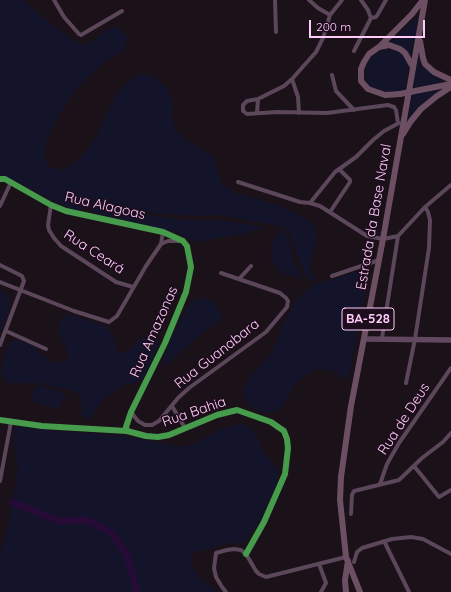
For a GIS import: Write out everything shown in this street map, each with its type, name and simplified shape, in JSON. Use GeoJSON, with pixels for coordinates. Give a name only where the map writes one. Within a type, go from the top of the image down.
{"type":"FeatureCollection","features":[{"type":"Feature","properties":{"kind":"main road"},"geometry":{"type":"LineString","coordinates":[[404,121],[420,32],[424,0]]}},
{"type":"Feature","properties":{"kind":"main road"},"geometry":{"type":"LineString","coordinates":[[424,0],[379,47],[372,51],[364,62],[360,74],[361,81],[368,89],[378,93],[391,95],[451,84]]}},
{"type":"Feature","properties":{"kind":"main road"},"geometry":{"type":"LineString","coordinates":[[420,32],[422,54],[425,64],[434,72],[451,80]]}},
{"type":"Feature","properties":{"kind":"main road"},"geometry":{"type":"LineString","coordinates":[[379,47],[389,46],[400,49],[405,53],[413,67]]}},
{"type":"Feature","properties":{"kind":"main road"},"geometry":{"type":"LineString","coordinates":[[404,121],[451,87]]}},
{"type":"Feature","properties":{"kind":"main road","name":"Estrada da Base Naval"},"geometry":{"type":"LineString","coordinates":[[347,559],[340,500],[341,477],[351,406],[365,338],[404,121]]}},
{"type":"Feature","properties":{"kind":"main road"},"geometry":{"type":"LineString","coordinates":[[365,338],[451,340]]}},
{"type":"Feature","properties":{"kind":"main road"},"geometry":{"type":"LineString","coordinates":[[346,592],[345,580],[347,559]]}},
{"type":"Feature","properties":{"kind":"main road","name":"BA-528"},"geometry":{"type":"LineString","coordinates":[[347,559],[360,592]]}},
{"type":"Feature","properties":{"kind":"street"},"geometry":{"type":"LineString","coordinates":[[54,0],[64,17],[81,35],[122,11]]}},
{"type":"Feature","properties":{"kind":"street"},"geometry":{"type":"LineString","coordinates":[[276,0],[276,32]]}},
{"type":"Feature","properties":{"kind":"street"},"geometry":{"type":"LineString","coordinates":[[310,0],[318,8],[330,15]]}},
{"type":"Feature","properties":{"kind":"street"},"geometry":{"type":"LineString","coordinates":[[310,203],[332,175],[356,157],[377,136],[404,121],[396,110],[388,105],[327,113],[257,112],[247,114],[244,112],[243,108],[244,104],[249,100],[258,99],[284,86],[292,79],[319,47],[330,15],[342,0]]}},
{"type":"Feature","properties":{"kind":"street"},"geometry":{"type":"LineString","coordinates":[[361,0],[371,18]]}},
{"type":"Feature","properties":{"kind":"street"},"geometry":{"type":"LineString","coordinates":[[354,51],[371,18],[376,17],[386,0]]}},
{"type":"Feature","properties":{"kind":"street"},"geometry":{"type":"LineString","coordinates":[[332,75],[336,91],[354,110]]}},
{"type":"Feature","properties":{"kind":"street"},"geometry":{"type":"LineString","coordinates":[[292,79],[298,97],[299,113]]}},
{"type":"Feature","properties":{"kind":"street"},"geometry":{"type":"LineString","coordinates":[[257,112],[258,99]]}},
{"type":"Feature","properties":{"kind":"street"},"geometry":{"type":"LineString","coordinates":[[330,212],[350,182],[350,180],[339,169]]}},
{"type":"Feature","properties":{"kind":"street","name":"Rua Alagoas"},"geometry":{"type":"LineString","coordinates":[[0,179],[5,179],[51,205],[73,213],[100,217],[163,232]]}},
{"type":"Feature","properties":{"kind":"street"},"geometry":{"type":"LineString","coordinates":[[0,206],[11,182]]}},
{"type":"Feature","properties":{"kind":"street"},"geometry":{"type":"LineString","coordinates":[[238,182],[300,202],[320,206],[367,236],[383,239],[398,236],[426,207],[451,185]]}},
{"type":"Feature","properties":{"kind":"street","name":"Rua Ceará"},"geometry":{"type":"LineString","coordinates":[[51,205],[48,225],[49,230],[61,246],[116,282],[133,287]]}},
{"type":"Feature","properties":{"kind":"street"},"geometry":{"type":"LineString","coordinates":[[406,384],[416,339],[429,248],[430,220],[426,207]]}},
{"type":"Feature","properties":{"kind":"street"},"geometry":{"type":"LineString","coordinates":[[162,244],[163,232],[183,240]]}},
{"type":"Feature","properties":{"kind":"street"},"geometry":{"type":"LineString","coordinates":[[382,338],[398,236]]}},
{"type":"Feature","properties":{"kind":"street"},"geometry":{"type":"LineString","coordinates":[[0,282],[21,291],[109,322],[117,316],[146,266],[162,244],[168,241],[183,240]]}},
{"type":"Feature","properties":{"kind":"street","name":"Rua Amazonas"},"geometry":{"type":"LineString","coordinates":[[127,431],[126,427],[131,412],[171,329],[186,292],[191,273],[187,246],[183,240]]}},
{"type":"Feature","properties":{"kind":"street"},"geometry":{"type":"LineString","coordinates":[[332,276],[379,260]]}},
{"type":"Feature","properties":{"kind":"street"},"geometry":{"type":"LineString","coordinates":[[0,265],[24,277],[21,291],[0,345]]}},
{"type":"Feature","properties":{"kind":"street"},"geometry":{"type":"LineString","coordinates":[[221,273],[240,279],[251,266]]}},
{"type":"Feature","properties":{"kind":"street","name":"Rua Guanabara"},"geometry":{"type":"LineString","coordinates":[[131,412],[138,421],[148,426],[159,421],[189,388],[266,332],[287,307],[288,301],[280,293],[240,279]]}},
{"type":"Feature","properties":{"kind":"street"},"geometry":{"type":"LineString","coordinates":[[6,331],[46,349]]}},
{"type":"Feature","properties":{"kind":"street","name":"Rua de Deus"},"geometry":{"type":"LineString","coordinates":[[380,484],[387,464],[399,442],[451,368]]}},
{"type":"Feature","properties":{"kind":"street","name":"Rua Guanabara"},"geometry":{"type":"LineString","coordinates":[[172,406],[186,428]]}},
{"type":"Feature","properties":{"kind":"street","name":"Rua Bahia"},"geometry":{"type":"LineString","coordinates":[[0,420],[42,426],[127,431],[146,436],[158,437],[169,435],[217,415],[237,410],[271,422],[284,431],[287,440],[288,448],[285,474],[264,522],[246,554]]}},
{"type":"Feature","properties":{"kind":"street"},"geometry":{"type":"LineString","coordinates":[[0,481],[11,422]]}},
{"type":"Feature","properties":{"kind":"street"},"geometry":{"type":"LineString","coordinates":[[351,514],[353,492],[399,480],[422,458],[443,442],[451,433]]}},
{"type":"Feature","properties":{"kind":"street"},"geometry":{"type":"LineString","coordinates":[[414,466],[439,497],[451,490]]}},
{"type":"Feature","properties":{"kind":"street"},"geometry":{"type":"LineString","coordinates":[[354,562],[357,552],[360,550],[392,539],[418,537],[429,541],[451,554]]}},
{"type":"Feature","properties":{"kind":"street"},"geometry":{"type":"LineString","coordinates":[[384,542],[409,592]]}},
{"type":"Feature","properties":{"kind":"street"},"geometry":{"type":"LineString","coordinates":[[226,592],[216,577],[214,568],[216,553],[234,549],[241,550],[246,554],[256,571],[266,577],[347,559]]}},
{"type":"Feature","properties":{"kind":"street"},"geometry":{"type":"LineString","coordinates":[[319,564],[325,581],[325,585],[321,592]]}},
{"type":"Feature","properties":{"kind":"shaded area"},"geometry":{"type":"Polygon","coordinates":[[[0,0],[23,0],[52,25],[77,42],[86,45],[94,41],[104,31],[118,26],[128,38],[123,51],[103,63],[77,88],[59,115],[47,139],[44,153],[48,167],[63,170],[76,163],[95,139],[117,93],[128,82],[140,74],[155,77],[166,87],[173,101],[172,116],[176,131],[188,141],[214,156],[222,184],[235,193],[278,205],[305,218],[316,228],[316,242],[310,271],[317,282],[309,280],[305,274],[291,235],[286,229],[280,226],[219,215],[195,216],[157,213],[95,203],[87,203],[82,209],[75,211],[19,182],[0,175],[0,0]]]}},
{"type":"Feature","properties":{"kind":"shaded area"},"geometry":{"type":"Polygon","coordinates":[[[419,15],[411,56],[400,46],[389,43],[419,15]]]}},
{"type":"Feature","properties":{"kind":"shaded area"},"geometry":{"type":"Polygon","coordinates":[[[384,49],[394,49],[403,55],[408,71],[405,90],[392,92],[385,91],[370,87],[366,81],[365,70],[368,63],[372,56],[384,49]]]}},
{"type":"Feature","properties":{"kind":"shaded area"},"geometry":{"type":"Polygon","coordinates":[[[419,51],[432,73],[447,81],[413,89],[419,51]]]}},
{"type":"Feature","properties":{"kind":"shaded area"},"geometry":{"type":"Polygon","coordinates":[[[444,89],[408,120],[412,95],[444,89]]]}},
{"type":"Feature","properties":{"kind":"shaded area"},"geometry":{"type":"Polygon","coordinates":[[[91,206],[183,220],[219,220],[264,227],[247,233],[195,242],[177,232],[93,213],[89,208],[91,206]]]}},
{"type":"Feature","properties":{"kind":"shaded area"},"geometry":{"type":"Polygon","coordinates":[[[281,229],[289,237],[293,260],[302,278],[280,271],[271,260],[272,243],[281,229]]]}},
{"type":"Feature","properties":{"kind":"shaded area"},"geometry":{"type":"Polygon","coordinates":[[[367,269],[369,271],[348,380],[333,371],[320,369],[312,370],[297,382],[280,409],[266,413],[255,410],[249,405],[242,391],[251,376],[270,355],[282,331],[283,324],[297,299],[313,285],[367,269]]]}},
{"type":"Feature","properties":{"kind":"shaded area"},"geometry":{"type":"Polygon","coordinates":[[[0,289],[10,298],[8,313],[0,333],[0,289]]]}},
{"type":"Feature","properties":{"kind":"shaded area"},"geometry":{"type":"Polygon","coordinates":[[[205,298],[215,304],[223,318],[165,365],[162,365],[169,342],[189,304],[195,300],[205,298]]]}},
{"type":"Feature","properties":{"kind":"shaded area"},"geometry":{"type":"Polygon","coordinates":[[[67,315],[75,316],[105,326],[114,338],[118,352],[126,353],[141,338],[148,336],[155,338],[160,343],[144,378],[138,382],[122,386],[100,402],[94,414],[89,419],[81,416],[80,395],[73,391],[39,383],[10,383],[3,379],[1,371],[4,355],[8,346],[14,340],[21,341],[35,348],[43,356],[54,363],[61,363],[67,359],[68,352],[58,333],[58,326],[61,319],[67,315]]]}},
{"type":"Feature","properties":{"kind":"shaded area"},"geometry":{"type":"Polygon","coordinates":[[[36,385],[64,393],[60,409],[31,402],[36,385]]]}},
{"type":"Feature","properties":{"kind":"shaded area"},"geometry":{"type":"Polygon","coordinates":[[[243,424],[255,432],[264,452],[276,468],[278,482],[257,526],[244,542],[221,545],[193,553],[191,560],[192,567],[200,579],[218,592],[0,592],[0,556],[9,522],[18,467],[13,438],[14,427],[125,436],[180,447],[197,443],[220,429],[243,424]]]}},
{"type":"Feature","properties":{"kind":"waterway"},"geometry":{"type":"LineString","coordinates":[[12,502],[59,521],[87,520],[112,533],[127,555],[137,592]]}},
{"type":"Feature","properties":{"kind":"cycle path"},"geometry":{"type":"LineString","coordinates":[[0,179],[5,179],[51,205],[66,211],[163,232],[183,241],[187,246],[191,267],[186,292],[165,343],[131,412],[126,427],[127,431]]}},
{"type":"Feature","properties":{"kind":"cycle path"},"geometry":{"type":"LineString","coordinates":[[0,420],[42,426],[127,431],[146,436],[158,437],[169,435],[217,415],[237,410],[271,422],[284,431],[287,439],[288,448],[285,474],[264,522],[246,554]]}}]}
